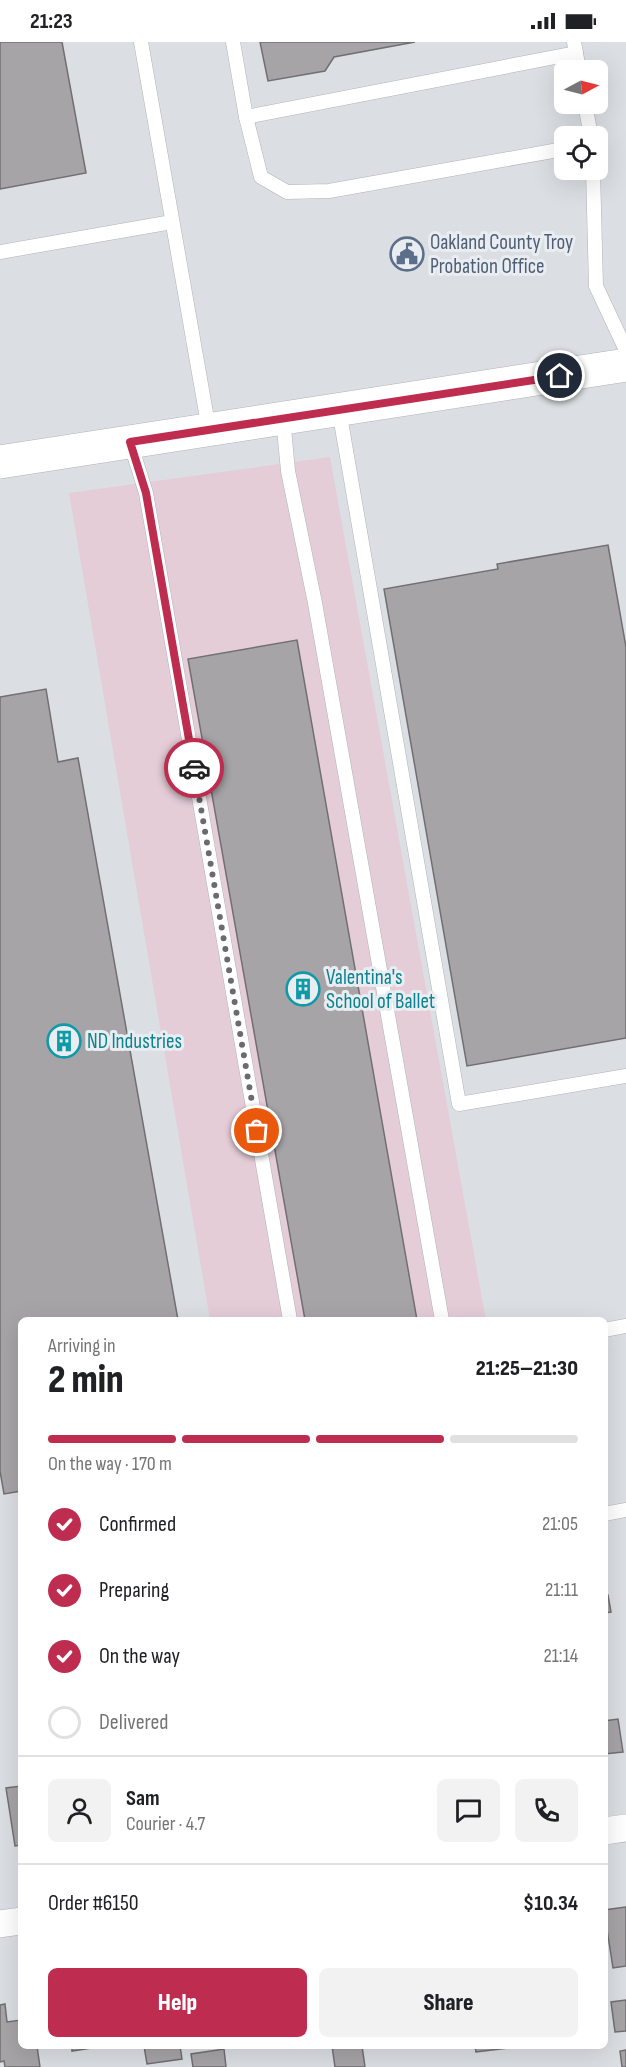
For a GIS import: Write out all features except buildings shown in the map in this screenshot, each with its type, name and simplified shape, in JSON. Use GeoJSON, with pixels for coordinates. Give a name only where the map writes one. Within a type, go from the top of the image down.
{"type":"FeatureCollection","features":[{"type":"Feature","properties":{"kind":"main road"},"geometry":{"type":"LineString","coordinates":[[0,462],[626,365]]}},
{"type":"Feature","properties":{"kind":"street"},"geometry":{"type":"LineString","coordinates":[[608,1830],[626,1828]]}},
{"type":"Feature","properties":{"kind":"street"},"geometry":{"type":"LineString","coordinates":[[0,1924],[18,1921]]}},
{"type":"Feature","properties":{"kind":"lane"},"geometry":{"type":"LineString","coordinates":[[141,42],[209,430]]}},
{"type":"Feature","properties":{"kind":"lane"},"geometry":{"type":"LineString","coordinates":[[233,42],[246,117],[261,177],[287,192],[329,191],[554,150]]}},
{"type":"Feature","properties":{"kind":"lane"},"geometry":{"type":"LineString","coordinates":[[246,117],[575,47]]}},
{"type":"Feature","properties":{"kind":"lane"},"geometry":{"type":"LineString","coordinates":[[593,180],[596,286],[626,350]]}},
{"type":"Feature","properties":{"kind":"lane"},"geometry":{"type":"LineString","coordinates":[[0,252],[172,222]]}},
{"type":"Feature","properties":{"kind":"lane"},"geometry":{"type":"LineString","coordinates":[[339,410],[459,1104],[626,1076]]}},
{"type":"Feature","properties":{"kind":"lane"},"geometry":{"type":"LineString","coordinates":[[283,418],[288,471],[315,603],[441,1317]]}},
{"type":"Feature","properties":{"kind":"lane"},"geometry":{"type":"LineString","coordinates":[[130,442],[146,493],[289,1317]]}},
{"type":"Feature","properties":{"kind":"lane"},"geometry":{"type":"LineString","coordinates":[[608,1329],[626,1326]]}},
{"type":"Feature","properties":{"kind":"lane"},"geometry":{"type":"LineString","coordinates":[[608,1513],[626,1510]]}},
{"type":"Feature","properties":{"kind":"shaded area"},"geometry":{"type":"Polygon","coordinates":[[[330,457],[485,1317],[209,1317],[69,493],[330,457]]]}},
{"type":"Feature","properties":{"kind":"way so far"},"geometry":{"type":"LineString","coordinates":[[194,768],[257,1131]]}},
{"type":"Feature","properties":{"kind":"place","name":"Oakland County Troy Probation Office"},"geometry":{"type":"Point","coordinates":[407,254]}},
{"type":"Feature","properties":{"kind":"place","name":"Valentina's School of Ballet"},"geometry":{"type":"Point","coordinates":[303,989]}},
{"type":"Feature","properties":{"kind":"place","name":"ND Industries"},"geometry":{"type":"Point","coordinates":[64,1041]}},
{"type":"Feature","properties":{"kind":"route"},"geometry":{"type":"LineString","coordinates":[[194,768],[146,493],[130,442],[560,376]]}}]}
